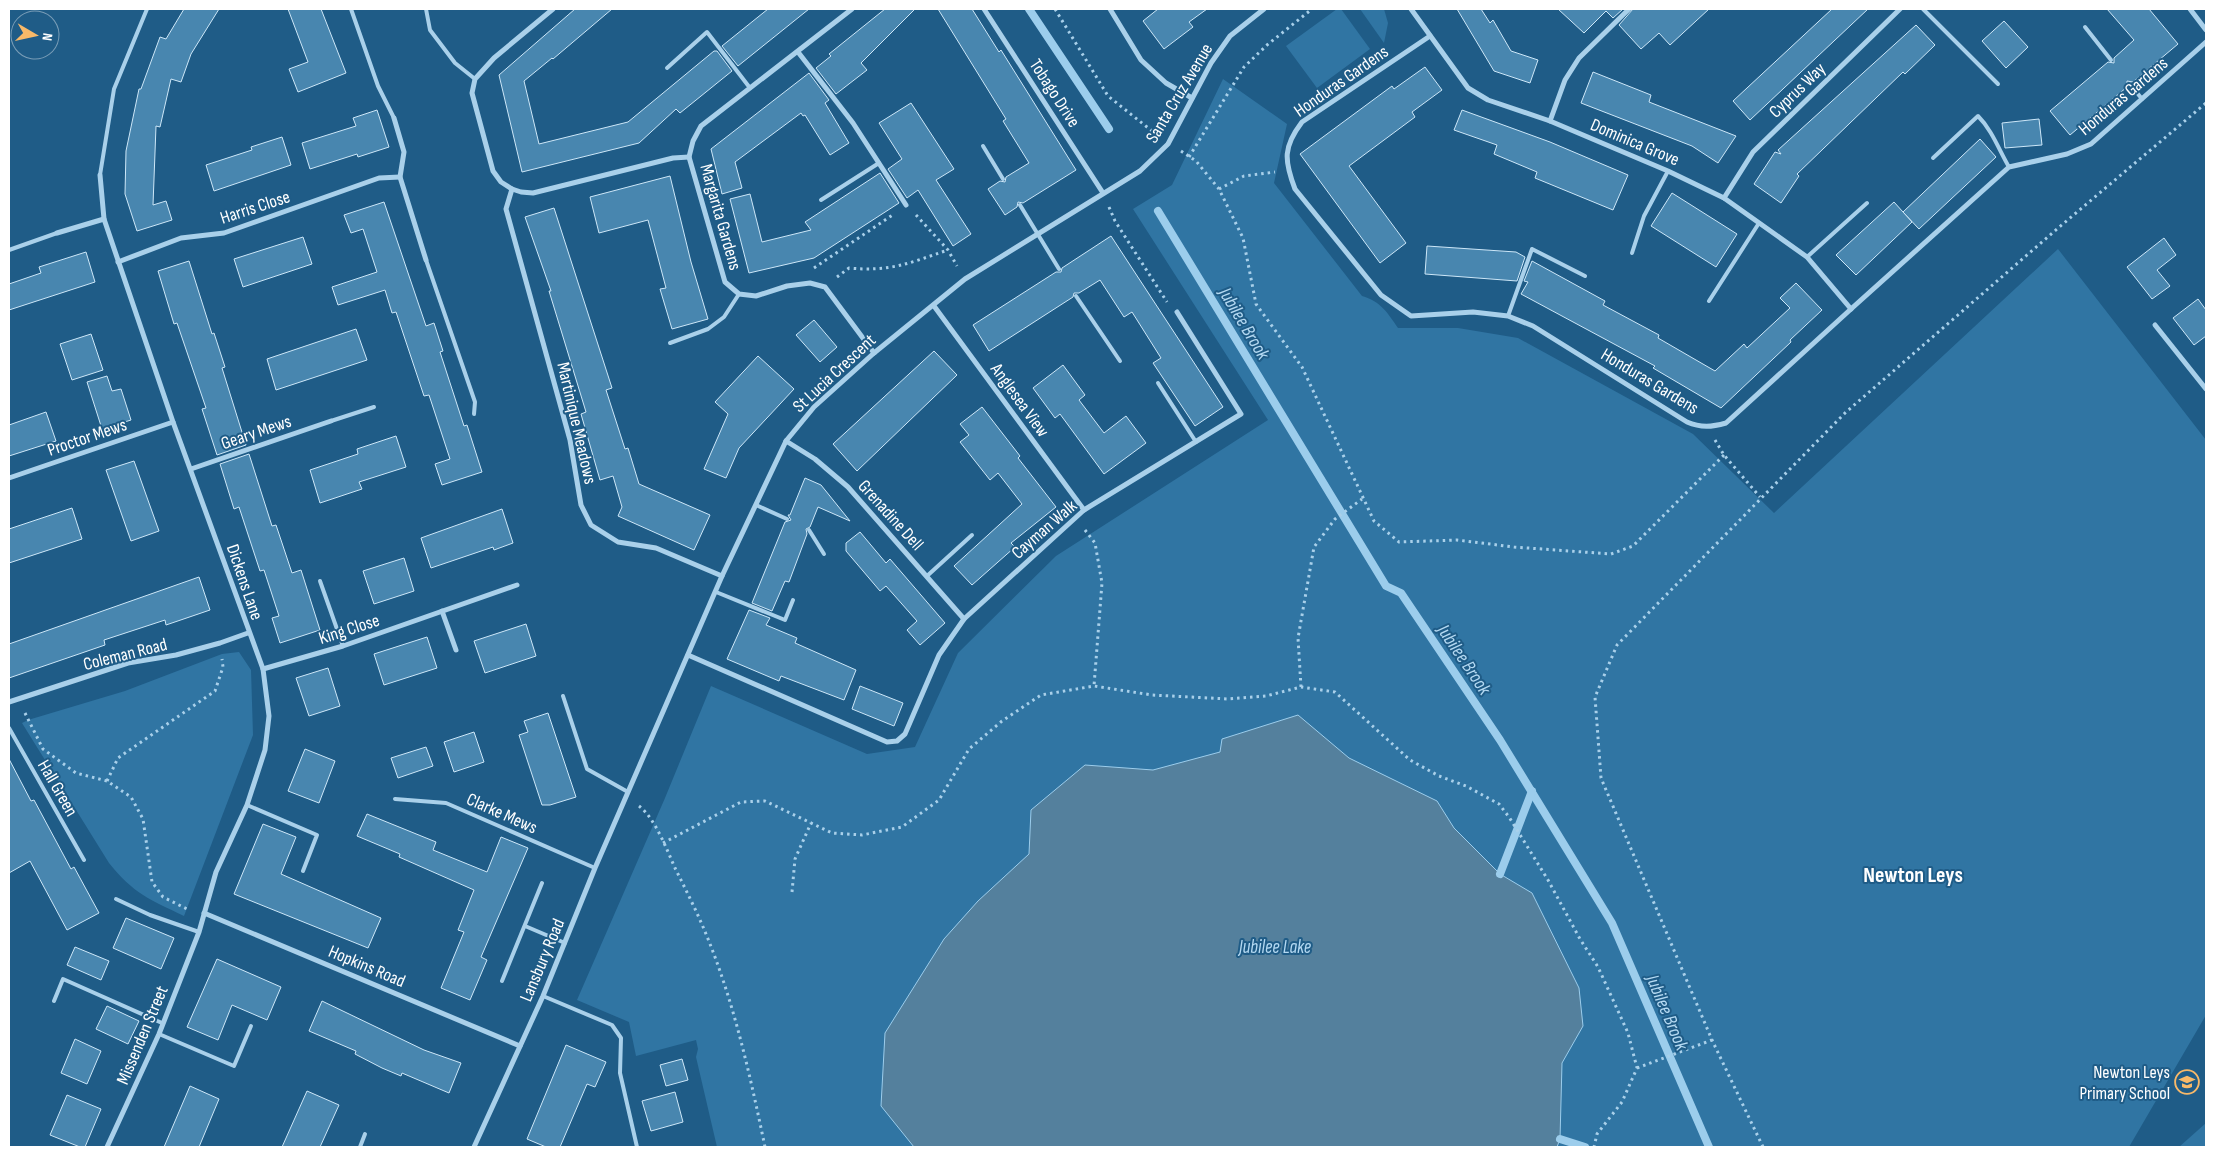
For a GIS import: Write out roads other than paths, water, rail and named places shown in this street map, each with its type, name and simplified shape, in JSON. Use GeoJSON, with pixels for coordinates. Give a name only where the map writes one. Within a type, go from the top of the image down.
{"type":"FeatureCollection","features":[{"type":"Feature","properties":{"kind":"street"},"geometry":{"type":"LineString","coordinates":[[553,9],[494,58],[475,79],[472,93],[493,171],[501,182],[512,189],[533,193],[672,158],[689,157]]}},
{"type":"Feature","properties":{"kind":"street","name":"Margarita Gardens"},"geometry":{"type":"LineString","coordinates":[[852,9],[701,126],[693,140],[689,157],[724,282],[739,294],[756,296],[787,286],[810,283],[825,286],[874,353]]}},
{"type":"Feature","properties":{"kind":"street","name":"Tobago Drive"},"geometry":{"type":"LineString","coordinates":[[984,9],[1102,193]]}},
{"type":"Feature","properties":{"kind":"street"},"geometry":{"type":"LineString","coordinates":[[1110,9],[1141,60],[1166,83],[1192,98]]}},
{"type":"Feature","properties":{"kind":"street","name":"Santa Cruz Avenue"},"geometry":{"type":"LineString","coordinates":[[1140,171],[1168,144],[1211,63],[1230,36],[1264,9]]}},
{"type":"Feature","properties":{"kind":"street","name":"Dominica Grove"},"geometry":{"type":"LineString","coordinates":[[1411,9],[1468,88],[1488,100],[1550,121],[1668,171],[1724,198],[1808,257],[1851,309]]}},
{"type":"Feature","properties":{"kind":"street"},"geometry":{"type":"LineString","coordinates":[[1550,121],[1565,80],[1579,58],[1629,9]]}},
{"type":"Feature","properties":{"kind":"street","name":"Cyprus Way"},"geometry":{"type":"LineString","coordinates":[[1724,198],[1753,152],[1900,9]]}},
{"type":"Feature","properties":{"kind":"street"},"geometry":{"type":"LineString","coordinates":[[2190,9],[2206,30]]}},
{"type":"Feature","properties":{"kind":"street","name":"Honduras Gardens"},"geometry":{"type":"LineString","coordinates":[[1430,36],[1302,122],[1291,137],[1286,156],[1288,171],[1295,189],[1381,295],[1411,316],[1473,312],[1508,316],[1533,326],[1687,422],[1696,426],[1712,427],[1726,423],[2010,167],[2067,154],[2091,144],[2206,42]]}},
{"type":"Feature","properties":{"kind":"street"},"geometry":{"type":"LineString","coordinates":[[798,52],[852,123],[906,205]]}},
{"type":"Feature","properties":{"kind":"street"},"geometry":{"type":"LineString","coordinates":[[394,118],[404,152],[400,177],[426,260]]}},
{"type":"Feature","properties":{"kind":"street","name":"St Lucia Crescent"},"geometry":{"type":"LineString","coordinates":[[632,782],[722,576],[786,442],[814,407],[874,353],[965,279],[1140,171]]}},
{"type":"Feature","properties":{"kind":"street","name":"Dickens Lane"},"geometry":{"type":"LineString","coordinates":[[100,175],[104,219],[118,262],[248,632],[263,669],[269,716],[265,750],[248,805],[216,872],[204,913]]}},
{"type":"Feature","properties":{"kind":"street","name":"Harris Close"},"geometry":{"type":"LineString","coordinates":[[118,262],[181,238],[224,233],[379,178],[400,177]]}},
{"type":"Feature","properties":{"kind":"street","name":"Martinique Meadows"},"geometry":{"type":"LineString","coordinates":[[512,189],[506,209],[570,440],[581,505],[592,525],[618,542],[656,548],[722,576]]}},
{"type":"Feature","properties":{"kind":"street"},"geometry":{"type":"LineString","coordinates":[[57,233],[104,219]]}},
{"type":"Feature","properties":{"kind":"street","name":"Anglesea View"},"geometry":{"type":"LineString","coordinates":[[934,306],[1084,510]]}},
{"type":"Feature","properties":{"kind":"street","name":"Cayman Walk"},"geometry":{"type":"LineString","coordinates":[[688,655],[887,742],[897,741],[905,734],[939,655],[964,619],[1084,510],[1241,414],[1177,312]]}},
{"type":"Feature","properties":{"kind":"street"},"geometry":{"type":"LineString","coordinates":[[2156,325],[2206,389]]}},
{"type":"Feature","properties":{"kind":"street","name":"Geary Mews"},"geometry":{"type":"LineString","coordinates":[[191,469],[331,421]]}},
{"type":"Feature","properties":{"kind":"street","name":"Proctor Mews"},"geometry":{"type":"LineString","coordinates":[[9,478],[174,422]]}},
{"type":"Feature","properties":{"kind":"street","name":"Grenadine Dell"},"geometry":{"type":"LineString","coordinates":[[786,442],[815,459],[848,487],[964,619]]}},
{"type":"Feature","properties":{"kind":"street","name":"King Close"},"geometry":{"type":"LineString","coordinates":[[263,669],[343,646],[517,585]]}},
{"type":"Feature","properties":{"kind":"street"},"geometry":{"type":"LineString","coordinates":[[442,611],[456,650]]}},
{"type":"Feature","properties":{"kind":"street","name":"Coleman Road"},"geometry":{"type":"LineString","coordinates":[[9,702],[128,663],[176,655],[220,643],[248,632]]}},
{"type":"Feature","properties":{"kind":"street","name":"Lansbury Road"},"geometry":{"type":"LineString","coordinates":[[474,1147],[543,996],[632,782]]}},
{"type":"Feature","properties":{"kind":"street","name":"Missenden Street"},"geometry":{"type":"LineString","coordinates":[[107,1147],[158,1034],[199,932],[204,913]]}},
{"type":"Feature","properties":{"kind":"street","name":"Hopkins Road"},"geometry":{"type":"LineString","coordinates":[[204,913],[520,1046]]}},
{"type":"Feature","properties":{"kind":"lane"},"geometry":{"type":"LineString","coordinates":[[100,175],[114,89],[147,9]]}},
{"type":"Feature","properties":{"kind":"lane"},"geometry":{"type":"LineString","coordinates":[[351,9],[378,86],[394,118]]}},
{"type":"Feature","properties":{"kind":"lane"},"geometry":{"type":"LineString","coordinates":[[426,9],[430,30],[455,63],[475,79]]}},
{"type":"Feature","properties":{"kind":"lane"},"geometry":{"type":"LineString","coordinates":[[1923,9],[1998,84]]}},
{"type":"Feature","properties":{"kind":"lane"},"geometry":{"type":"LineString","coordinates":[[2085,27],[2111,60]]}},
{"type":"Feature","properties":{"kind":"lane"},"geometry":{"type":"LineString","coordinates":[[666,68],[707,32],[750,88]]}},
{"type":"Feature","properties":{"kind":"lane"},"geometry":{"type":"LineString","coordinates":[[2130,84],[2142,99]]}},
{"type":"Feature","properties":{"kind":"lane"},"geometry":{"type":"LineString","coordinates":[[1933,158],[1978,116],[1988,126],[1996,145],[2010,167]]}},
{"type":"Feature","properties":{"kind":"lane"},"geometry":{"type":"LineString","coordinates":[[983,146],[1003,179]]}},
{"type":"Feature","properties":{"kind":"lane"},"geometry":{"type":"LineString","coordinates":[[821,200],[879,163]]}},
{"type":"Feature","properties":{"kind":"lane"},"geometry":{"type":"LineString","coordinates":[[1632,253],[1644,216],[1668,171]]}},
{"type":"Feature","properties":{"kind":"lane"},"geometry":{"type":"LineString","coordinates":[[1808,257],[1867,203]]}},
{"type":"Feature","properties":{"kind":"lane"},"geometry":{"type":"LineString","coordinates":[[1020,205],[1059,269]]}},
{"type":"Feature","properties":{"kind":"lane"},"geometry":{"type":"LineString","coordinates":[[1709,301],[1759,223]]}},
{"type":"Feature","properties":{"kind":"lane"},"geometry":{"type":"LineString","coordinates":[[9,250],[57,233]]}},
{"type":"Feature","properties":{"kind":"lane"},"geometry":{"type":"LineString","coordinates":[[1508,316],[1532,249],[1585,276]]}},
{"type":"Feature","properties":{"kind":"lane"},"geometry":{"type":"LineString","coordinates":[[426,260],[475,402],[474,414]]}},
{"type":"Feature","properties":{"kind":"lane"},"geometry":{"type":"LineString","coordinates":[[670,343],[708,329],[724,317],[739,294]]}},
{"type":"Feature","properties":{"kind":"lane"},"geometry":{"type":"LineString","coordinates":[[1076,296],[1120,361]]}},
{"type":"Feature","properties":{"kind":"lane"},"geometry":{"type":"LineString","coordinates":[[1158,383],[1196,442]]}},
{"type":"Feature","properties":{"kind":"lane"},"geometry":{"type":"LineString","coordinates":[[331,421],[374,407]]}},
{"type":"Feature","properties":{"kind":"lane"},"geometry":{"type":"LineString","coordinates":[[756,505],[787,519]]}},
{"type":"Feature","properties":{"kind":"lane"},"geometry":{"type":"LineString","coordinates":[[809,530],[824,554]]}},
{"type":"Feature","properties":{"kind":"lane"},"geometry":{"type":"LineString","coordinates":[[927,576],[972,534]]}},
{"type":"Feature","properties":{"kind":"lane"},"geometry":{"type":"LineString","coordinates":[[320,581],[343,646]]}},
{"type":"Feature","properties":{"kind":"lane"},"geometry":{"type":"LineString","coordinates":[[716,592],[785,620],[793,600]]}},
{"type":"Feature","properties":{"kind":"lane"},"geometry":{"type":"LineString","coordinates":[[563,696],[587,769],[627,794]]}},
{"type":"Feature","properties":{"kind":"lane","name":"Hall Green"},"geometry":{"type":"LineString","coordinates":[[9,728],[84,860]]}},
{"type":"Feature","properties":{"kind":"lane","name":"Clarke Mews"},"geometry":{"type":"LineString","coordinates":[[395,799],[446,803],[595,868]]}},
{"type":"Feature","properties":{"kind":"lane"},"geometry":{"type":"LineString","coordinates":[[248,805],[317,835],[303,871]]}},
{"type":"Feature","properties":{"kind":"lane"},"geometry":{"type":"LineString","coordinates":[[502,981],[542,883]]}},
{"type":"Feature","properties":{"kind":"lane"},"geometry":{"type":"LineString","coordinates":[[116,899],[150,915],[199,932]]}},
{"type":"Feature","properties":{"kind":"lane"},"geometry":{"type":"LineString","coordinates":[[524,926],[565,943]]}},
{"type":"Feature","properties":{"kind":"lane"},"geometry":{"type":"LineString","coordinates":[[54,1001],[63,979],[162,1023]]}},
{"type":"Feature","properties":{"kind":"lane"},"geometry":{"type":"LineString","coordinates":[[543,996],[612,1025],[621,1038],[620,1073],[637,1147]]}},
{"type":"Feature","properties":{"kind":"lane"},"geometry":{"type":"LineString","coordinates":[[158,1034],[234,1066],[251,1026]]}},
{"type":"Feature","properties":{"kind":"lane"},"geometry":{"type":"LineString","coordinates":[[360,1147],[364,1134]]}},
{"type":"Feature","properties":{"kind":"water","name":"Jubilee Lake"},"geometry":{"type":"Polygon","coordinates":[[[1298,715],[1349,758],[1437,801],[1454,828],[1500,874],[1532,893],[1579,988],[1583,1026],[1562,1063],[1560,1139],[1557,1147],[914,1147],[881,1106],[885,1033],[944,939],[978,901],[1029,854],[1031,810],[1085,765],[1153,770],[1220,752],[1222,739],[1298,715]]]}},
{"type":"Feature","properties":{"kind":"waterway","name":"Jubilee Brook"},"geometry":{"type":"LineString","coordinates":[[1029,9],[1109,129]]}},
{"type":"Feature","properties":{"kind":"waterway","name":"Jubilee Brook"},"geometry":{"type":"LineString","coordinates":[[1158,211],[1386,586],[1401,593],[1500,740],[1612,923],[1709,1147]]}},
{"type":"Feature","properties":{"kind":"waterway"},"geometry":{"type":"LineString","coordinates":[[1500,874],[1532,791]]}},
{"type":"Feature","properties":{"kind":"waterway"},"geometry":{"type":"LineString","coordinates":[[1560,1139],[1585,1147]]}},
{"type":"Feature","properties":{"kind":"place","name":"Newton Leys Primary School"},"geometry":{"type":"Point","coordinates":[2187,1082]}},
{"type":"Feature","properties":{"kind":"district","name":"Newton Leys"},"geometry":{"type":"Point","coordinates":[1913,874]}}]}
